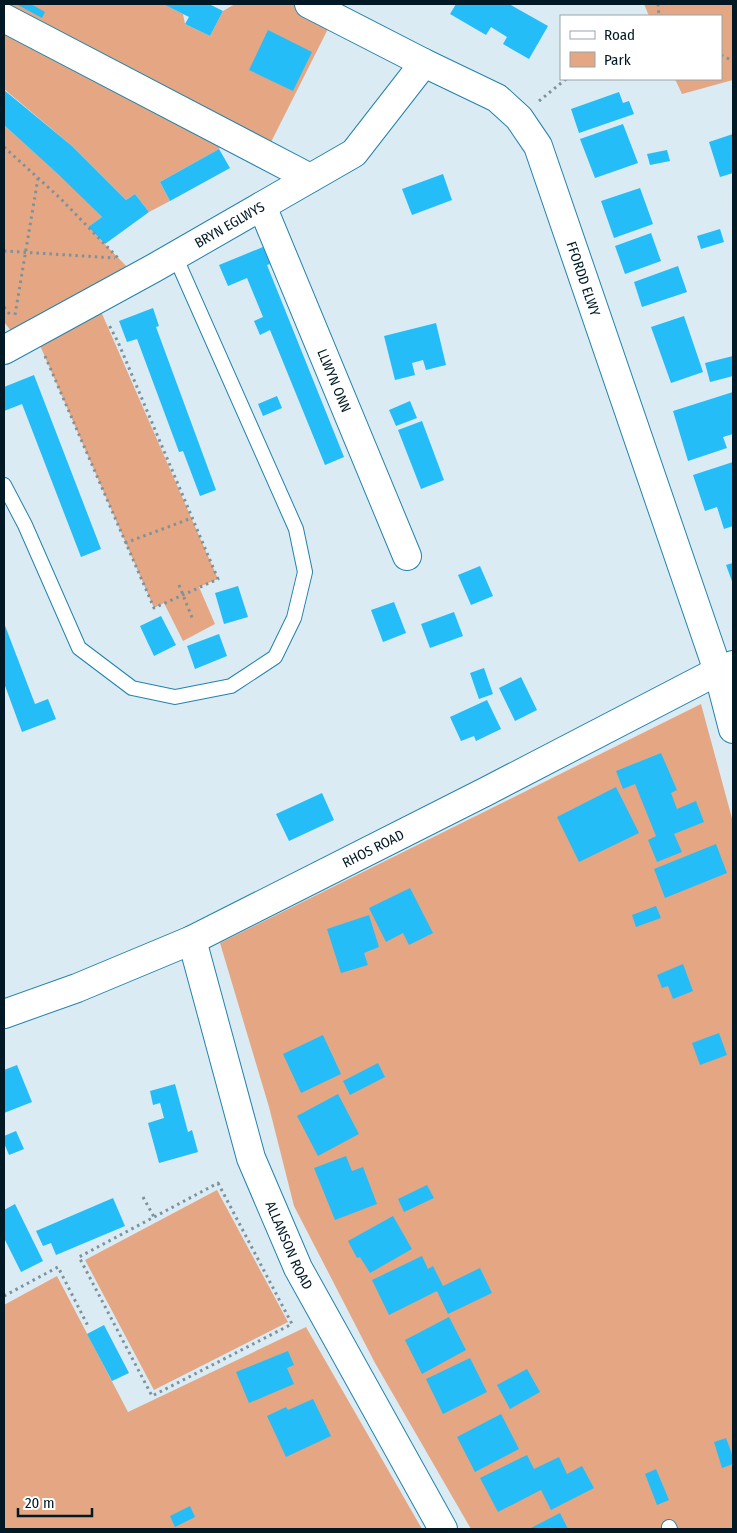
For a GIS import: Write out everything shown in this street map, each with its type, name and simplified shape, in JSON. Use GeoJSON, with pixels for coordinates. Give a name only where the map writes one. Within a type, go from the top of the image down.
{"type":"FeatureCollection","features":[{"type":"Feature","properties":{"kind":"street","name":"FFORDD ELWY"},"geometry":{"type":"LineString","coordinates":[[309,4],[424,64],[497,98],[519,118],[538,146],[726,668],[733,729]]}},
{"type":"Feature","properties":{"kind":"street"},"geometry":{"type":"LineString","coordinates":[[4,18],[310,178]]}},
{"type":"Feature","properties":{"kind":"street","name":"BRYN EGLWYS"},"geometry":{"type":"LineString","coordinates":[[4,350],[24,327],[96,300],[354,153],[424,64]]}},
{"type":"Feature","properties":{"kind":"street","name":"LLWYN ONN"},"geometry":{"type":"LineString","coordinates":[[262,206],[407,556]]}},
{"type":"Feature","properties":{"kind":"street","name":"RHOS ROAD"},"geometry":{"type":"LineString","coordinates":[[4,1014],[76,988],[192,940],[726,668]]}},
{"type":"Feature","properties":{"kind":"street","name":"ALLANSON ROAD"},"geometry":{"type":"LineString","coordinates":[[192,940],[251,1158],[298,1268],[443,1529]]}},
{"type":"Feature","properties":{"kind":"lane"},"geometry":{"type":"LineString","coordinates":[[4,485],[25,524],[79,648],[132,688],[175,696],[231,686],[275,657],[294,618],[304,572],[296,529],[175,256]]}},
{"type":"Feature","properties":{"kind":"path"},"geometry":{"type":"LineString","coordinates":[[519,118],[565,80]]}},
{"type":"Feature","properties":{"kind":"path"},"geometry":{"type":"LineString","coordinates":[[4,147],[60,198],[119,259],[4,251]]}},
{"type":"Feature","properties":{"kind":"path"},"geometry":{"type":"LineString","coordinates":[[38,178],[26,252],[24,327],[154,608],[218,579],[118,342],[96,300]]}},
{"type":"Feature","properties":{"kind":"path"},"geometry":{"type":"LineString","coordinates":[[125,543],[192,518]]}},
{"type":"Feature","properties":{"kind":"path"},"geometry":{"type":"LineString","coordinates":[[179,585],[193,620]]}},
{"type":"Feature","properties":{"kind":"path"},"geometry":{"type":"LineString","coordinates":[[218,1183],[292,1324],[152,1396],[79,1258],[154,1217],[218,1183]]}},
{"type":"Feature","properties":{"kind":"path"},"geometry":{"type":"LineString","coordinates":[[143,1197],[154,1217]]}},
{"type":"Feature","properties":{"kind":"path"},"geometry":{"type":"LineString","coordinates":[[4,1296],[58,1267],[89,1328]]}},
{"type":"Feature","properties":{"kind":"green space"},"geometry":{"type":"Polygon","coordinates":[[[4,4],[163,4],[183,14],[185,24],[210,36],[223,11],[235,4],[309,4],[334,17],[265,154],[228,135],[219,149],[160,182],[170,201],[149,212],[135,194],[126,200],[72,146],[4,89],[4,4]]]}},
{"type":"Feature","properties":{"kind":"green space"},"geometry":{"type":"Polygon","coordinates":[[[644,4],[733,4],[733,80],[682,94],[675,80],[722,80],[722,15],[649,15],[644,4]]]}},
{"type":"Feature","properties":{"kind":"green space"},"geometry":{"type":"Polygon","coordinates":[[[4,125],[62,177],[102,217],[88,227],[137,277],[96,300],[218,579],[199,587],[215,624],[183,641],[164,603],[154,608],[35,334],[16,337],[4,322],[4,125]]]}},
{"type":"Feature","properties":{"kind":"green space"},"geometry":{"type":"Polygon","coordinates":[[[701,704],[733,822],[733,1529],[471,1529],[375,1363],[294,1206],[269,1107],[220,943],[701,704]]]}},
{"type":"Feature","properties":{"kind":"green space"},"geometry":{"type":"Polygon","coordinates":[[[217,1190],[288,1322],[154,1390],[85,1260],[217,1190]]]}},
{"type":"Feature","properties":{"kind":"green space"},"geometry":{"type":"Polygon","coordinates":[[[57,1276],[128,1412],[306,1327],[422,1529],[4,1529],[4,1305],[57,1276]]]}},
{"type":"Feature","properties":{"kind":"building"},"geometry":{"type":"Polygon","coordinates":[[[16,4],[31,4],[45,12],[42,18],[16,4]]]}},
{"type":"Feature","properties":{"kind":"building"},"geometry":{"type":"Polygon","coordinates":[[[163,4],[209,4],[223,11],[210,36],[185,24],[189,17],[163,4]]]}},
{"type":"Feature","properties":{"kind":"building"},"geometry":{"type":"Polygon","coordinates":[[[456,4],[509,4],[548,26],[529,59],[503,44],[507,37],[491,27],[486,35],[450,14],[456,4]]]}},
{"type":"Feature","properties":{"kind":"building"},"geometry":{"type":"Polygon","coordinates":[[[268,30],[312,52],[293,91],[249,70],[268,30]]]}},
{"type":"Feature","properties":{"kind":"building"},"geometry":{"type":"Polygon","coordinates":[[[4,90],[72,146],[126,200],[135,194],[149,212],[105,244],[88,227],[102,217],[4,125],[4,90]]]}},
{"type":"Feature","properties":{"kind":"building"},"geometry":{"type":"Polygon","coordinates":[[[619,92],[623,103],[629,101],[634,114],[579,133],[571,109],[619,92]]]}},
{"type":"Feature","properties":{"kind":"building"},"geometry":{"type":"Polygon","coordinates":[[[623,124],[638,163],[595,178],[580,139],[623,124]]]}},
{"type":"Feature","properties":{"kind":"building"},"geometry":{"type":"Polygon","coordinates":[[[733,134],[733,173],[720,177],[709,142],[733,134]]]}},
{"type":"Feature","properties":{"kind":"building"},"geometry":{"type":"Polygon","coordinates":[[[219,149],[230,168],[170,201],[160,182],[219,149]]]}},
{"type":"Feature","properties":{"kind":"building"},"geometry":{"type":"Polygon","coordinates":[[[667,150],[670,161],[650,165],[647,154],[667,150]]]}},
{"type":"Feature","properties":{"kind":"building"},"geometry":{"type":"Polygon","coordinates":[[[443,174],[452,200],[412,215],[402,189],[443,174]]]}},
{"type":"Feature","properties":{"kind":"building"},"geometry":{"type":"Polygon","coordinates":[[[640,188],[653,224],[614,238],[601,201],[640,188]]]}},
{"type":"Feature","properties":{"kind":"building"},"geometry":{"type":"Polygon","coordinates":[[[720,229],[724,242],[701,249],[697,236],[720,229]]]}},
{"type":"Feature","properties":{"kind":"building"},"geometry":{"type":"Polygon","coordinates":[[[651,233],[661,261],[625,274],[615,246],[651,233]]]}},
{"type":"Feature","properties":{"kind":"building"},"geometry":{"type":"Polygon","coordinates":[[[263,247],[270,264],[267,265],[344,457],[325,465],[270,330],[260,335],[254,321],[263,317],[247,278],[228,286],[219,265],[263,247]]]}},
{"type":"Feature","properties":{"kind":"building"},"geometry":{"type":"Polygon","coordinates":[[[678,266],[687,292],[642,307],[634,282],[678,266]]]}},
{"type":"Feature","properties":{"kind":"building"},"geometry":{"type":"Polygon","coordinates":[[[153,308],[159,326],[156,327],[216,490],[200,496],[183,451],[179,452],[137,339],[127,342],[119,321],[153,308]]]}},
{"type":"Feature","properties":{"kind":"building"},"geometry":{"type":"Polygon","coordinates":[[[684,316],[703,372],[671,383],[651,327],[684,316]]]}},
{"type":"Feature","properties":{"kind":"building"},"geometry":{"type":"Polygon","coordinates":[[[436,323],[446,365],[426,370],[423,360],[412,363],[415,375],[395,380],[384,336],[436,323]]]}},
{"type":"Feature","properties":{"kind":"building"},"geometry":{"type":"Polygon","coordinates":[[[733,356],[733,376],[710,382],[705,363],[733,356]]]}},
{"type":"Feature","properties":{"kind":"building"},"geometry":{"type":"Polygon","coordinates":[[[34,375],[101,549],[81,557],[22,404],[4,411],[4,387],[34,375]]]}},
{"type":"Feature","properties":{"kind":"building"},"geometry":{"type":"Polygon","coordinates":[[[733,392],[733,434],[723,437],[727,448],[688,461],[673,411],[733,392]]]}},
{"type":"Feature","properties":{"kind":"building"},"geometry":{"type":"Polygon","coordinates":[[[277,396],[282,408],[263,416],[258,404],[277,396]]]}},
{"type":"Feature","properties":{"kind":"building"},"geometry":{"type":"Polygon","coordinates":[[[410,401],[417,418],[396,426],[389,410],[410,401]]]}},
{"type":"Feature","properties":{"kind":"building"},"geometry":{"type":"Polygon","coordinates":[[[422,421],[444,480],[421,489],[398,430],[422,421]]]}},
{"type":"Feature","properties":{"kind":"building"},"geometry":{"type":"Polygon","coordinates":[[[733,462],[733,526],[724,529],[717,507],[705,511],[693,475],[733,462]]]}},
{"type":"Feature","properties":{"kind":"building"},"geometry":{"type":"Polygon","coordinates":[[[733,563],[733,584],[726,565],[733,563]]]}},
{"type":"Feature","properties":{"kind":"building"},"geometry":{"type":"Polygon","coordinates":[[[480,566],[493,596],[471,605],[458,575],[480,566]]]}},
{"type":"Feature","properties":{"kind":"building"},"geometry":{"type":"Polygon","coordinates":[[[238,586],[248,617],[224,624],[215,593],[238,586]]]}},
{"type":"Feature","properties":{"kind":"building"},"geometry":{"type":"Polygon","coordinates":[[[394,602],[406,633],[383,642],[371,610],[394,602]]]}},
{"type":"Feature","properties":{"kind":"building"},"geometry":{"type":"Polygon","coordinates":[[[454,612],[463,636],[430,648],[421,624],[454,612]]]}},
{"type":"Feature","properties":{"kind":"building"},"geometry":{"type":"Polygon","coordinates":[[[161,616],[176,645],[154,656],[140,626],[161,616]]]}},
{"type":"Feature","properties":{"kind":"building"},"geometry":{"type":"Polygon","coordinates":[[[4,623],[35,704],[48,699],[56,719],[22,732],[4,683],[4,623]]]}},
{"type":"Feature","properties":{"kind":"building"},"geometry":{"type":"Polygon","coordinates":[[[219,634],[227,656],[195,669],[187,646],[219,634]]]}},
{"type":"Feature","properties":{"kind":"building"},"geometry":{"type":"Polygon","coordinates":[[[484,668],[493,694],[479,699],[470,673],[484,668]]]}},
{"type":"Feature","properties":{"kind":"building"},"geometry":{"type":"Polygon","coordinates":[[[521,677],[537,710],[515,721],[499,688],[521,677]]]}},
{"type":"Feature","properties":{"kind":"building"},"geometry":{"type":"Polygon","coordinates":[[[487,700],[501,729],[476,741],[474,736],[461,741],[450,717],[487,700]]]}},
{"type":"Feature","properties":{"kind":"building"},"geometry":{"type":"Polygon","coordinates":[[[661,753],[677,790],[671,793],[677,809],[696,801],[704,822],[674,834],[682,852],[657,862],[648,840],[656,836],[635,784],[623,789],[616,771],[661,753]]]}},
{"type":"Feature","properties":{"kind":"building"},"geometry":{"type":"Polygon","coordinates":[[[616,787],[639,833],[579,862],[557,817],[616,787]]]}},
{"type":"Feature","properties":{"kind":"building"},"geometry":{"type":"Polygon","coordinates":[[[322,793],[334,820],[289,841],[276,814],[322,793]]]}},
{"type":"Feature","properties":{"kind":"building"},"geometry":{"type":"Polygon","coordinates":[[[716,844],[727,873],[665,898],[654,869],[716,844]]]}},
{"type":"Feature","properties":{"kind":"building"},"geometry":{"type":"Polygon","coordinates":[[[410,888],[433,933],[409,945],[403,933],[386,942],[369,908],[410,888]]]}},
{"type":"Feature","properties":{"kind":"building"},"geometry":{"type":"Polygon","coordinates":[[[656,906],[661,918],[636,927],[632,915],[656,906]]]}},
{"type":"Feature","properties":{"kind":"building"},"geometry":{"type":"Polygon","coordinates":[[[369,915],[379,947],[364,953],[368,965],[341,973],[327,929],[369,915]]]}},
{"type":"Feature","properties":{"kind":"building"},"geometry":{"type":"Polygon","coordinates":[[[683,964],[693,991],[673,999],[668,986],[662,988],[657,975],[683,964]]]}},
{"type":"Feature","properties":{"kind":"building"},"geometry":{"type":"Polygon","coordinates":[[[719,1033],[727,1055],[700,1065],[692,1043],[719,1033]]]}},
{"type":"Feature","properties":{"kind":"building"},"geometry":{"type":"Polygon","coordinates":[[[323,1035],[341,1074],[301,1093],[283,1054],[323,1035]]]}},
{"type":"Feature","properties":{"kind":"building"},"geometry":{"type":"Polygon","coordinates":[[[378,1063],[385,1077],[350,1095],[343,1081],[378,1063]]]}},
{"type":"Feature","properties":{"kind":"building"},"geometry":{"type":"Polygon","coordinates":[[[17,1065],[32,1102],[4,1113],[4,1070],[17,1065]]]}},
{"type":"Feature","properties":{"kind":"building"},"geometry":{"type":"Polygon","coordinates":[[[175,1084],[188,1132],[192,1130],[198,1152],[159,1163],[148,1123],[164,1118],[160,1103],[153,1105],[150,1091],[175,1084]]]}},
{"type":"Feature","properties":{"kind":"building"},"geometry":{"type":"Polygon","coordinates":[[[338,1094],[359,1134],[318,1156],[297,1116],[338,1094]]]}},
{"type":"Feature","properties":{"kind":"building"},"geometry":{"type":"Polygon","coordinates":[[[16,1131],[24,1149],[9,1155],[4,1143],[4,1136],[16,1131]]]}},
{"type":"Feature","properties":{"kind":"building"},"geometry":{"type":"Polygon","coordinates":[[[346,1156],[352,1171],[363,1167],[377,1204],[335,1220],[314,1168],[346,1156]]]}},
{"type":"Feature","properties":{"kind":"building"},"geometry":{"type":"Polygon","coordinates":[[[427,1185],[434,1198],[404,1212],[398,1199],[427,1185]]]}},
{"type":"Feature","properties":{"kind":"building"},"geometry":{"type":"Polygon","coordinates":[[[113,1198],[125,1226],[56,1255],[51,1243],[43,1246],[36,1231],[113,1198]]]}},
{"type":"Feature","properties":{"kind":"building"},"geometry":{"type":"Polygon","coordinates":[[[15,1204],[43,1261],[21,1272],[4,1238],[4,1210],[15,1204]]]}},
{"type":"Feature","properties":{"kind":"building"},"geometry":{"type":"Polygon","coordinates":[[[393,1216],[412,1249],[370,1273],[360,1257],[357,1258],[348,1241],[393,1216]]]}},
{"type":"Feature","properties":{"kind":"building"},"geometry":{"type":"Polygon","coordinates":[[[422,1256],[428,1269],[433,1266],[443,1286],[480,1268],[492,1293],[448,1314],[437,1291],[389,1315],[372,1280],[422,1256]]]}},
{"type":"Feature","properties":{"kind":"building"},"geometry":{"type":"Polygon","coordinates":[[[449,1317],[466,1350],[422,1374],[405,1340],[449,1317]]]}},
{"type":"Feature","properties":{"kind":"building"},"geometry":{"type":"Polygon","coordinates":[[[104,1325],[129,1373],[112,1381],[87,1334],[104,1325]]]}},
{"type":"Feature","properties":{"kind":"building"},"geometry":{"type":"Polygon","coordinates":[[[288,1351],[294,1365],[287,1368],[294,1384],[249,1403],[236,1372],[288,1351]]]}},
{"type":"Feature","properties":{"kind":"building"},"geometry":{"type":"Polygon","coordinates":[[[470,1358],[487,1392],[443,1414],[426,1379],[470,1358]]]}},
{"type":"Feature","properties":{"kind":"building"},"geometry":{"type":"Polygon","coordinates":[[[527,1369],[540,1392],[510,1409],[497,1385],[527,1369]]]}},
{"type":"Feature","properties":{"kind":"building"},"geometry":{"type":"Polygon","coordinates":[[[313,1399],[331,1436],[286,1457],[267,1416],[286,1407],[288,1410],[313,1399]]]}},
{"type":"Feature","properties":{"kind":"building"},"geometry":{"type":"Polygon","coordinates":[[[501,1414],[519,1449],[475,1472],[457,1437],[501,1414]]]}},
{"type":"Feature","properties":{"kind":"building"},"geometry":{"type":"Polygon","coordinates":[[[726,1438],[733,1457],[733,1464],[722,1468],[714,1442],[726,1438]]]}},
{"type":"Feature","properties":{"kind":"building"},"geometry":{"type":"Polygon","coordinates":[[[527,1455],[534,1469],[559,1457],[567,1474],[582,1466],[594,1488],[551,1510],[541,1490],[498,1512],[480,1478],[527,1455]]]}},
{"type":"Feature","properties":{"kind":"building"},"geometry":{"type":"Polygon","coordinates":[[[656,1469],[669,1500],[657,1505],[645,1474],[656,1469]]]}},
{"type":"Feature","properties":{"kind":"building"},"geometry":{"type":"Polygon","coordinates":[[[190,1506],[195,1517],[175,1527],[170,1516],[190,1506]]]}},
{"type":"Feature","properties":{"kind":"building"},"geometry":{"type":"Polygon","coordinates":[[[560,1513],[568,1529],[529,1529],[560,1513]]]}}]}
